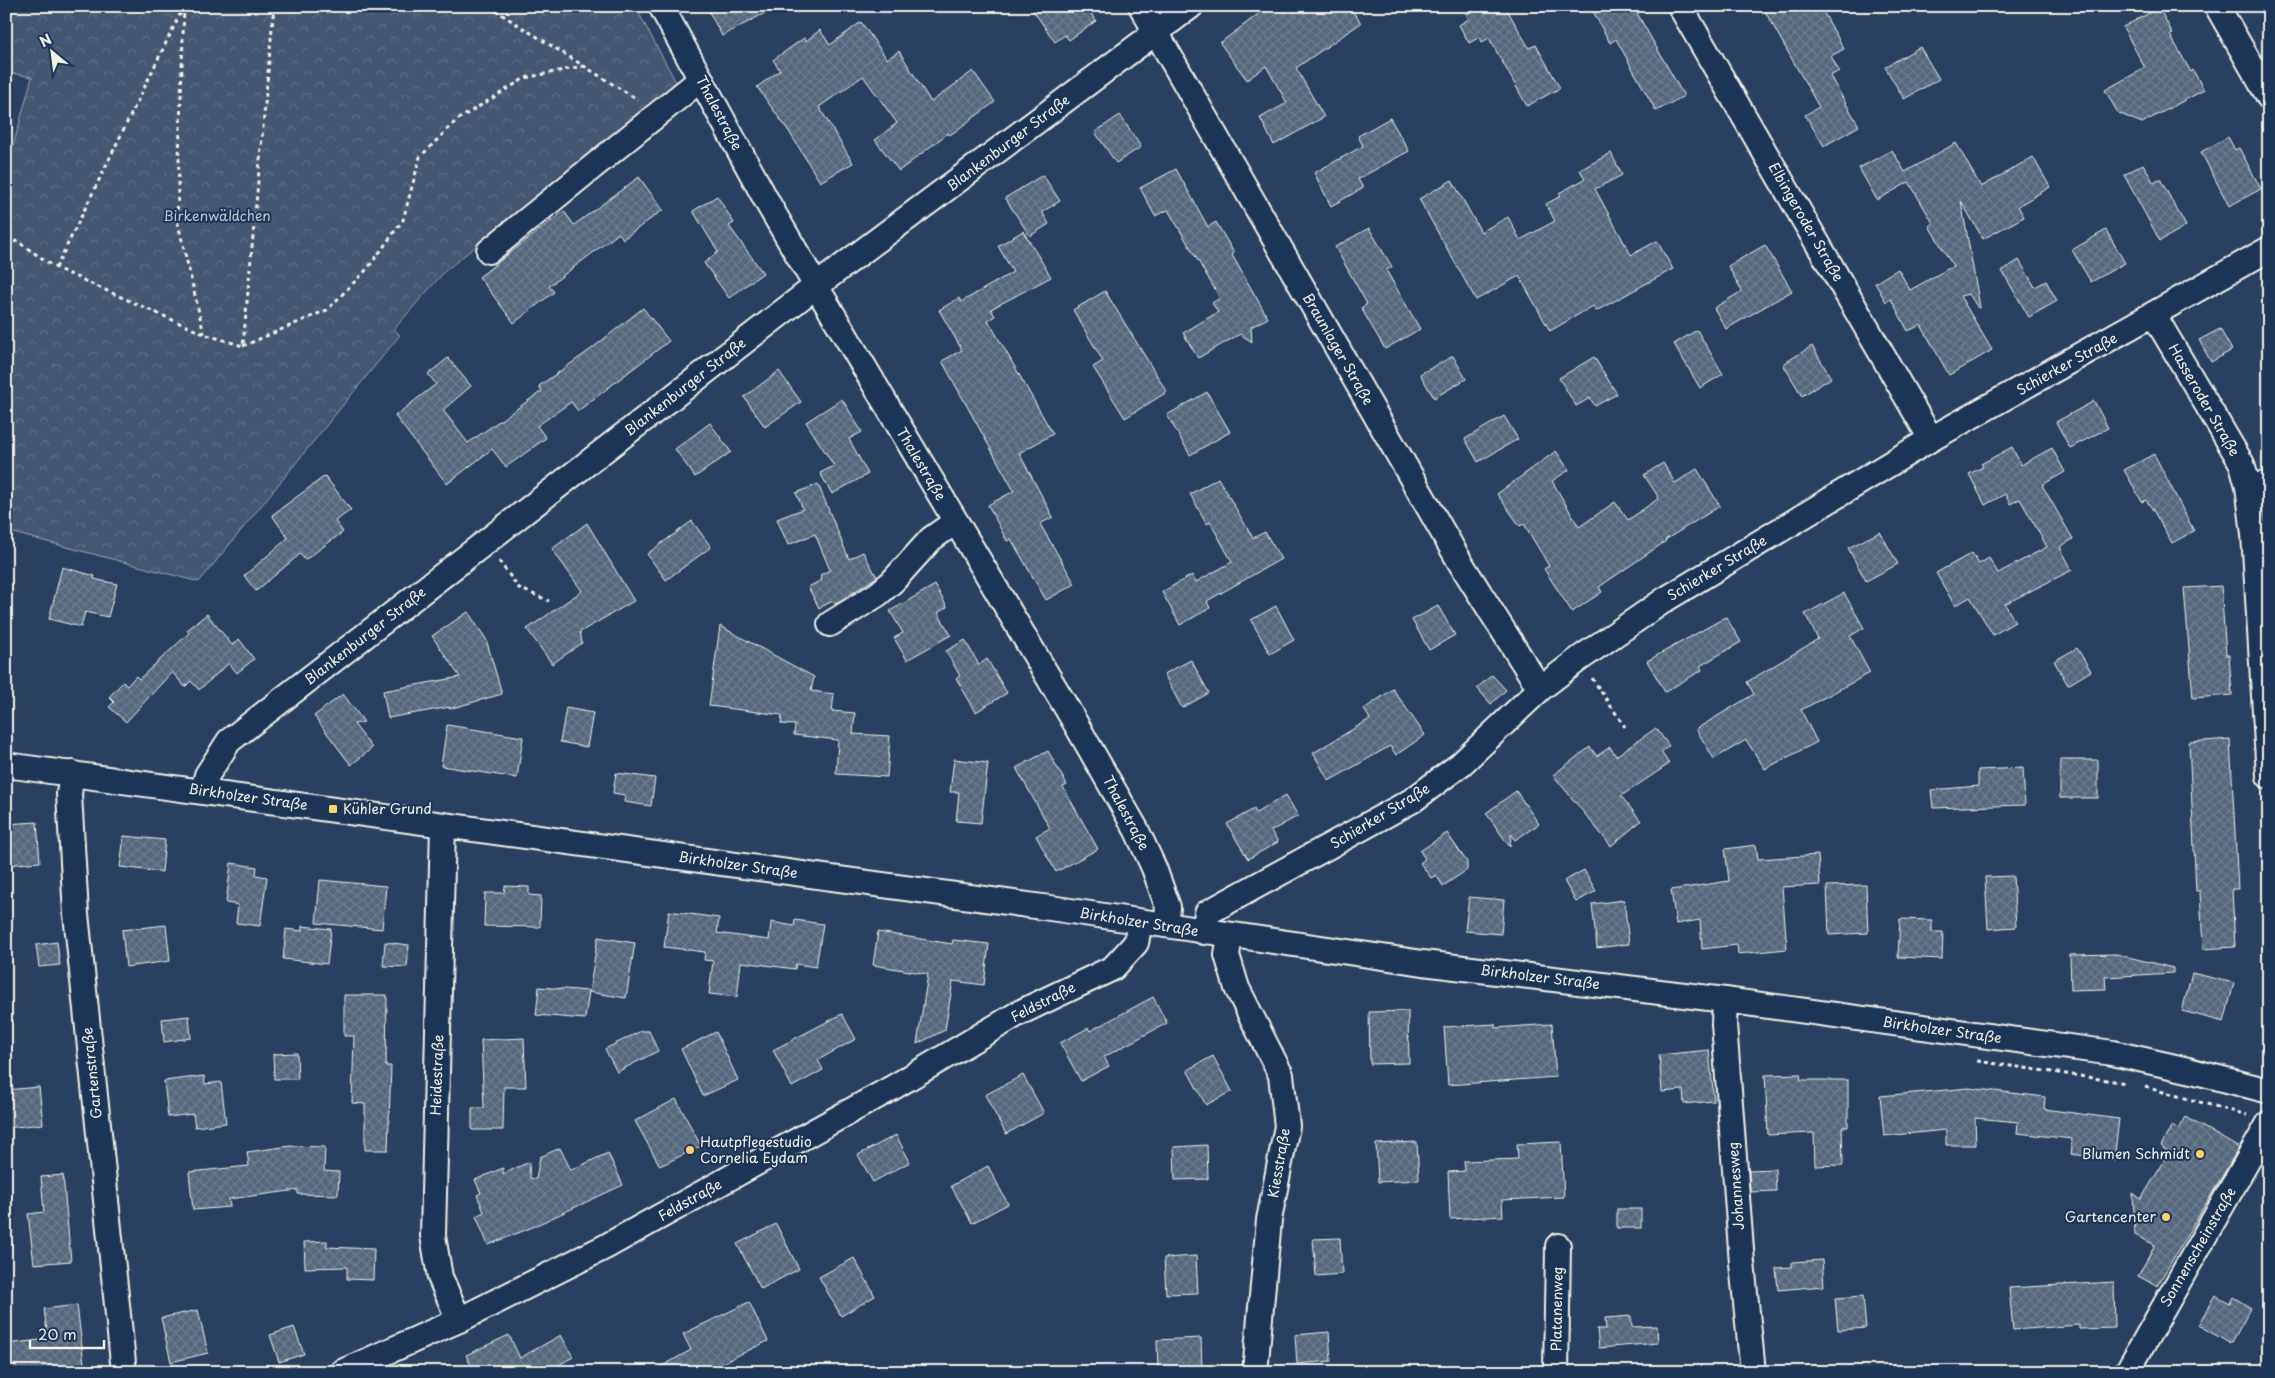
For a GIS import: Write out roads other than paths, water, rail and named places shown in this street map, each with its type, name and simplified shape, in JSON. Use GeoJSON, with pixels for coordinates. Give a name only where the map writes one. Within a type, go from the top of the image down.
{"type":"FeatureCollection","features":[{"type":"Feature","properties":{"kind":"street","name":"Thalestraße"},"geometry":{"type":"LineString","coordinates":[[661,6],[770,207],[1136,829],[1154,868],[1168,907],[1166,925]]}},
{"type":"Feature","properties":{"kind":"street","name":"Braunlager Straße"},"geometry":{"type":"LineString","coordinates":[[1141,6],[1460,562],[1540,690]]}},
{"type":"Feature","properties":{"kind":"street","name":"Blankenburger Straße"},"geometry":{"type":"LineString","coordinates":[[204,790],[207,775],[229,741],[816,286],[1191,6]]}},
{"type":"Feature","properties":{"kind":"street","name":"Elbingeroder Straße"},"geometry":{"type":"LineString","coordinates":[[1680,6],[1931,439]]}},
{"type":"Feature","properties":{"kind":"street"},"geometry":{"type":"LineString","coordinates":[[2217,6],[2269,97]]}},
{"type":"Feature","properties":{"kind":"street"},"geometry":{"type":"LineString","coordinates":[[489,251],[701,79]]}},
{"type":"Feature","properties":{"kind":"street","name":"Schierker Straße"},"geometry":{"type":"LineString","coordinates":[[1204,932],[1207,913],[1413,800],[1467,759],[1540,690],[1579,659],[1666,599],[1931,439],[2269,249]]}},
{"type":"Feature","properties":{"kind":"street","name":"Hasseroder Straße"},"geometry":{"type":"LineString","coordinates":[[2154,315],[2242,464],[2258,485],[2254,543],[2269,776]]}},
{"type":"Feature","properties":{"kind":"street"},"geometry":{"type":"LineString","coordinates":[[830,624],[878,594],[893,581],[931,538],[955,522]]}},
{"type":"Feature","properties":{"kind":"street","name":"Birkholzer Straße"},"geometry":{"type":"LineString","coordinates":[[6,765],[204,790],[443,825],[1050,908],[1423,963],[1725,1000],[2112,1053],[2188,1070],[2269,1092]]}},
{"type":"Feature","properties":{"kind":"street","name":"Gartenstraße"},"geometry":{"type":"LineString","coordinates":[[72,773],[69,794],[76,914],[124,1372]]}},
{"type":"Feature","properties":{"kind":"street","name":"Heidestraße"},"geometry":{"type":"LineString","coordinates":[[443,825],[432,1236],[440,1277],[459,1320]]}},
{"type":"Feature","properties":{"kind":"street","name":"Feldstraße"},"geometry":{"type":"LineString","coordinates":[[342,1372],[459,1320],[605,1247],[883,1093],[1019,1013],[1113,968],[1136,943],[1140,922]]}},
{"type":"Feature","properties":{"kind":"street","name":"Kiesstraße"},"geometry":{"type":"LineString","coordinates":[[1230,935],[1227,955],[1237,988],[1281,1075],[1287,1126],[1269,1220],[1255,1372]]}},
{"type":"Feature","properties":{"kind":"street","name":"Johannesweg"},"geometry":{"type":"LineString","coordinates":[[1725,1000],[1724,1024],[1742,1263],[1753,1372]]}},
{"type":"Feature","properties":{"kind":"street","name":"Sonnenscheinstraße"},"geometry":{"type":"LineString","coordinates":[[2127,1372],[2269,1123]]}},
{"type":"Feature","properties":{"kind":"street","name":"Platanenweg"},"geometry":{"type":"LineString","coordinates":[[1556,1372],[1558,1246]]}},
{"type":"Feature","properties":{"kind":"place","name":"Kühler Grund"},"geometry":{"type":"Point","coordinates":[333,809]}},
{"type":"Feature","properties":{"kind":"place","name":"Hautpflegestudio Cornelia Eydam"},"geometry":{"type":"Point","coordinates":[690,1150]}},
{"type":"Feature","properties":{"kind":"place","name":"Blumen Schmidt"},"geometry":{"type":"Point","coordinates":[2200,1154]}},
{"type":"Feature","properties":{"kind":"place","name":"Gartencenter"},"geometry":{"type":"Point","coordinates":[2166,1217]}},
{"type":"Feature","properties":{"kind":"park label","name":"Birkenwäldchen"},"geometry":{"type":"Point","coordinates":[217,216]}}]}
